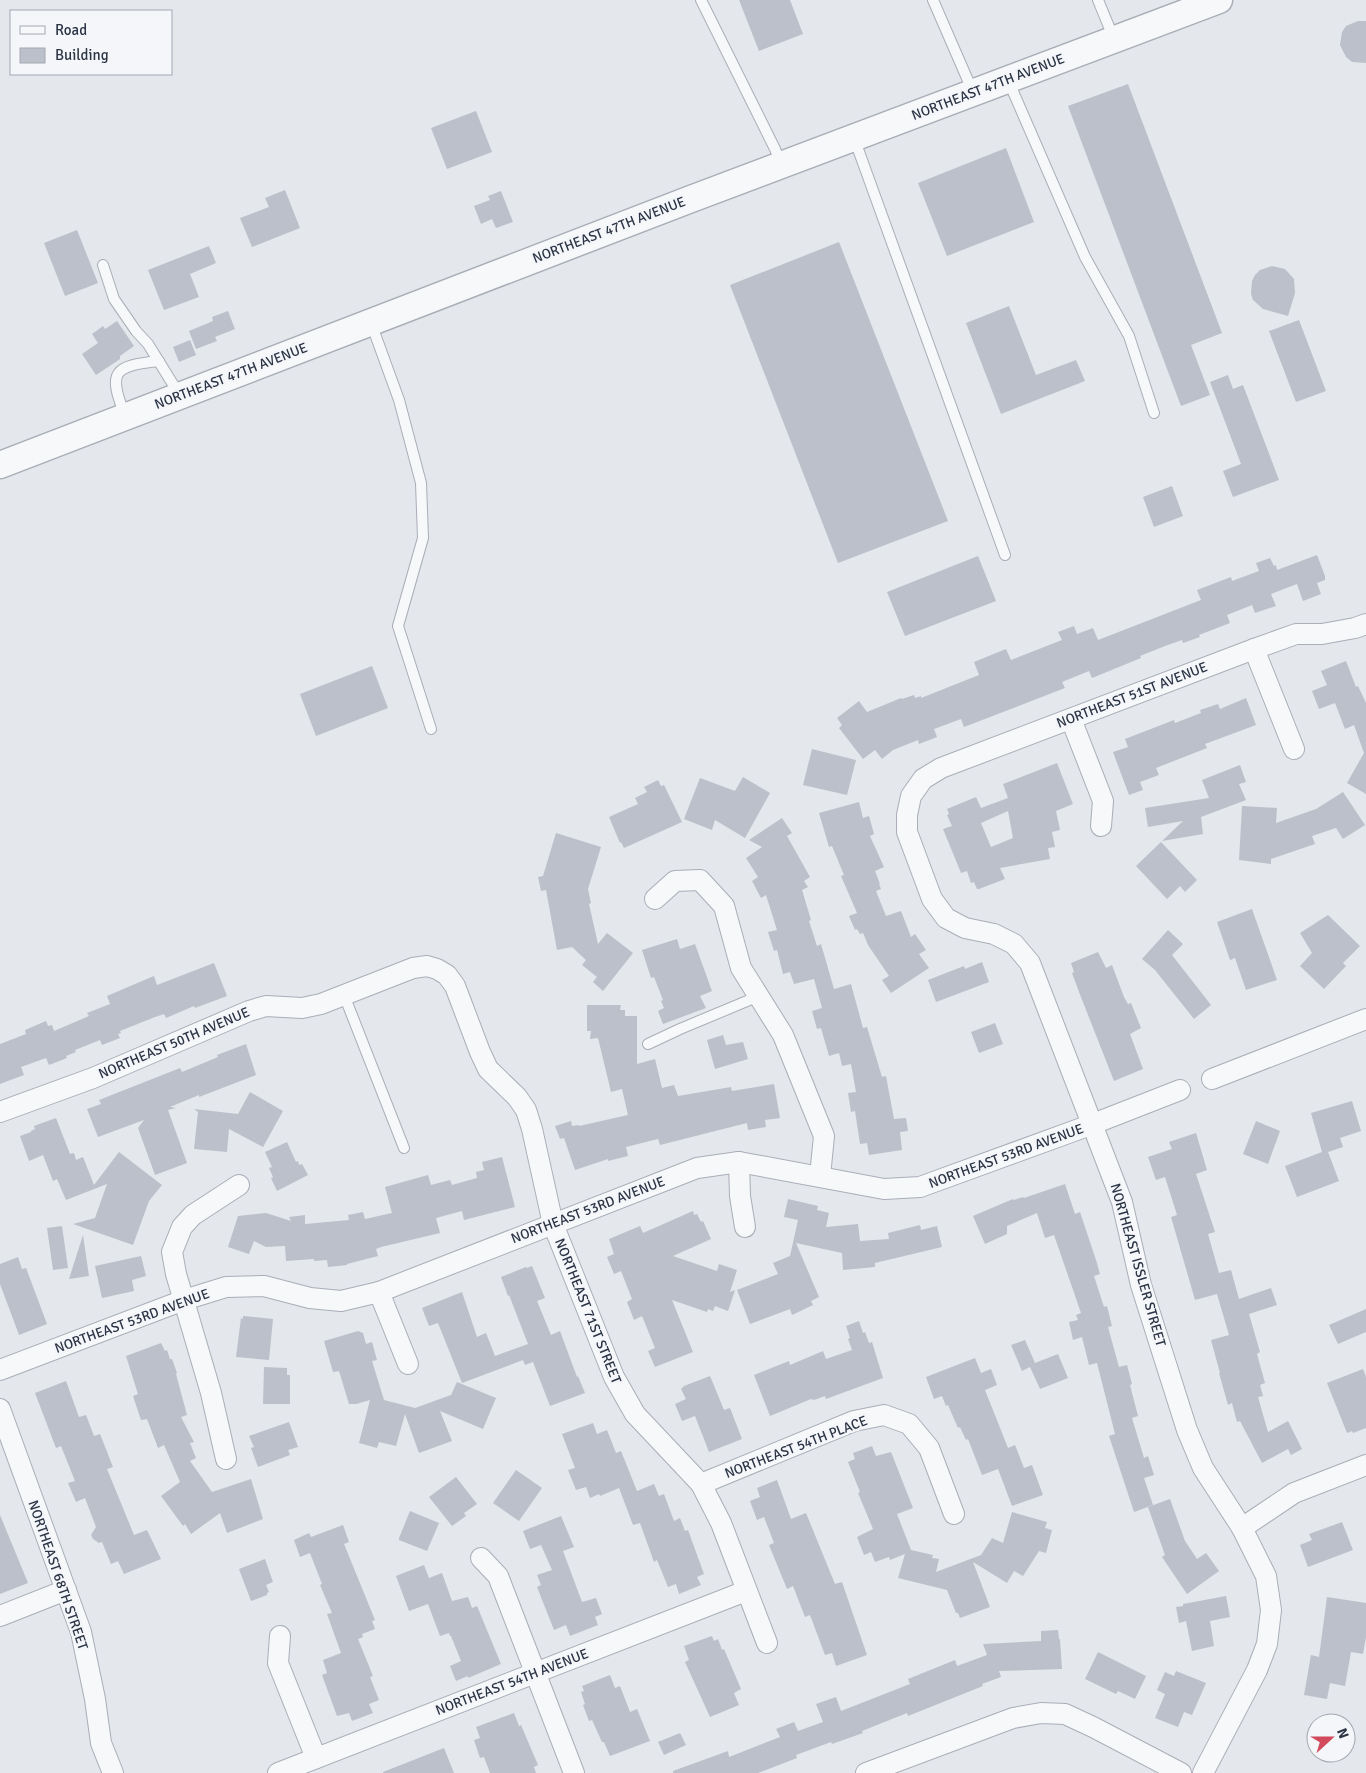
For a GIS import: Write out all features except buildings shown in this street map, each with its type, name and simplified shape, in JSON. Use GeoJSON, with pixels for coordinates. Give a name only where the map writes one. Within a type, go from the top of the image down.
{"type":"FeatureCollection","features":[{"type":"Feature","properties":{"kind":"street","name":"NORTHEAST 47TH AVENUE"},"geometry":{"type":"LineString","coordinates":[[0,465],[781,165],[1219,0]]}},
{"type":"Feature","properties":{"kind":"street","name":"NORTHEAST 51ST AVENUE"},"geometry":{"type":"LineString","coordinates":[[911,796],[923,780],[941,768],[1254,648],[1296,634],[1322,634],[1356,628],[1366,624]]}},
{"type":"Feature","properties":{"kind":"street"},"geometry":{"type":"LineString","coordinates":[[1254,648],[1294,749]]}},
{"type":"Feature","properties":{"kind":"street"},"geometry":{"type":"LineString","coordinates":[[1071,719],[1103,801],[1102,826]]}},
{"type":"Feature","properties":{"kind":"street","name":"NORTHEAST ISSLER STREET"},"geometry":{"type":"LineString","coordinates":[[911,796],[907,815],[907,832],[932,899],[946,918],[965,928],[994,934],[1007,940],[1014,944],[1030,964],[1122,1202],[1141,1284],[1188,1430],[1203,1468],[1242,1528],[1266,1576],[1271,1610],[1267,1644],[1257,1670],[1203,1773]]}},
{"type":"Feature","properties":{"kind":"street"},"geometry":{"type":"LineString","coordinates":[[655,899],[675,881],[700,880],[724,906],[741,968],[783,1035],[824,1136],[820,1176]]}},
{"type":"Feature","properties":{"kind":"street","name":"NORTHEAST 50TH AVENUE"},"geometry":{"type":"LineString","coordinates":[[0,1112],[92,1078],[249,1011],[266,1006],[302,1008],[321,1004],[413,968],[427,966],[437,969]]}},
{"type":"Feature","properties":{"kind":"street","name":"NORTHEAST 71ST STREET"},"geometry":{"type":"LineString","coordinates":[[437,969],[447,975],[454,986],[488,1069],[517,1097],[526,1110],[553,1224],[614,1376],[635,1414],[701,1484],[721,1523],[767,1643]]}},
{"type":"Feature","properties":{"kind":"street"},"geometry":{"type":"LineString","coordinates":[[1212,1079],[1366,1019]]}},
{"type":"Feature","properties":{"kind":"street","name":"NORTHEAST 53RD AVENUE"},"geometry":{"type":"LineString","coordinates":[[0,1370],[184,1300],[226,1287],[264,1286],[310,1298],[341,1301],[379,1292],[697,1168],[739,1162],[884,1188],[920,1187],[1180,1090]]}},
{"type":"Feature","properties":{"kind":"street"},"geometry":{"type":"LineString","coordinates":[[739,1162],[740,1196],[745,1227]]}},
{"type":"Feature","properties":{"kind":"street"},"geometry":{"type":"LineString","coordinates":[[226,1458],[211,1393],[176,1274],[172,1252],[182,1227],[193,1215],[239,1185]]}},
{"type":"Feature","properties":{"kind":"street"},"geometry":{"type":"LineString","coordinates":[[379,1292],[408,1364]]}},
{"type":"Feature","properties":{"kind":"street","name":"NORTHEAST 68TH STREET"},"geometry":{"type":"LineString","coordinates":[[0,1409],[81,1632],[95,1699],[101,1744],[113,1773]]}},
{"type":"Feature","properties":{"kind":"street","name":"NORTHEAST 54TH PLACE"},"geometry":{"type":"LineString","coordinates":[[701,1484],[854,1421],[884,1415],[909,1424],[929,1448],[954,1514]]}},
{"type":"Feature","properties":{"kind":"street"},"geometry":{"type":"LineString","coordinates":[[1242,1528],[1294,1493],[1366,1464]]}},
{"type":"Feature","properties":{"kind":"street"},"geometry":{"type":"LineString","coordinates":[[482,1558],[498,1576],[574,1773]]}},
{"type":"Feature","properties":{"kind":"street"},"geometry":{"type":"LineString","coordinates":[[0,1616],[66,1590]]}},
{"type":"Feature","properties":{"kind":"street","name":"NORTHEAST 54TH AVENUE"},"geometry":{"type":"LineString","coordinates":[[278,1773],[746,1591]]}},
{"type":"Feature","properties":{"kind":"street"},"geometry":{"type":"LineString","coordinates":[[280,1636],[278,1663],[316,1758]]}},
{"type":"Feature","properties":{"kind":"street"},"geometry":{"type":"LineString","coordinates":[[866,1773],[1013,1718],[1041,1713],[1065,1714],[1181,1773]]}},
{"type":"Feature","properties":{"kind":"lane"},"geometry":{"type":"LineString","coordinates":[[702,0],[781,165]]}},
{"type":"Feature","properties":{"kind":"lane"},"geometry":{"type":"LineString","coordinates":[[934,0],[973,92]]}},
{"type":"Feature","properties":{"kind":"lane"},"geometry":{"type":"LineString","coordinates":[[1098,0],[1114,40]]}},
{"type":"Feature","properties":{"kind":"lane"},"geometry":{"type":"LineString","coordinates":[[1008,80],[1085,257],[1129,336],[1154,413]]}},
{"type":"Feature","properties":{"kind":"lane"},"geometry":{"type":"LineString","coordinates":[[853,138],[1006,555]]}},
{"type":"Feature","properties":{"kind":"lane"},"geometry":{"type":"LineString","coordinates":[[104,265],[114,299],[159,360],[180,395]]}},
{"type":"Feature","properties":{"kind":"lane"},"geometry":{"type":"LineString","coordinates":[[370,322],[399,400],[421,483],[423,538],[398,626],[431,729]]}},
{"type":"Feature","properties":{"kind":"lane"},"geometry":{"type":"LineString","coordinates":[[125,416],[119,402],[116,385],[117,373],[123,367],[159,360]]}},
{"type":"Feature","properties":{"kind":"lane"},"geometry":{"type":"LineString","coordinates":[[344,995],[404,1148]]}},
{"type":"Feature","properties":{"kind":"lane"},"geometry":{"type":"LineString","coordinates":[[648,1044],[759,996]]}}]}
